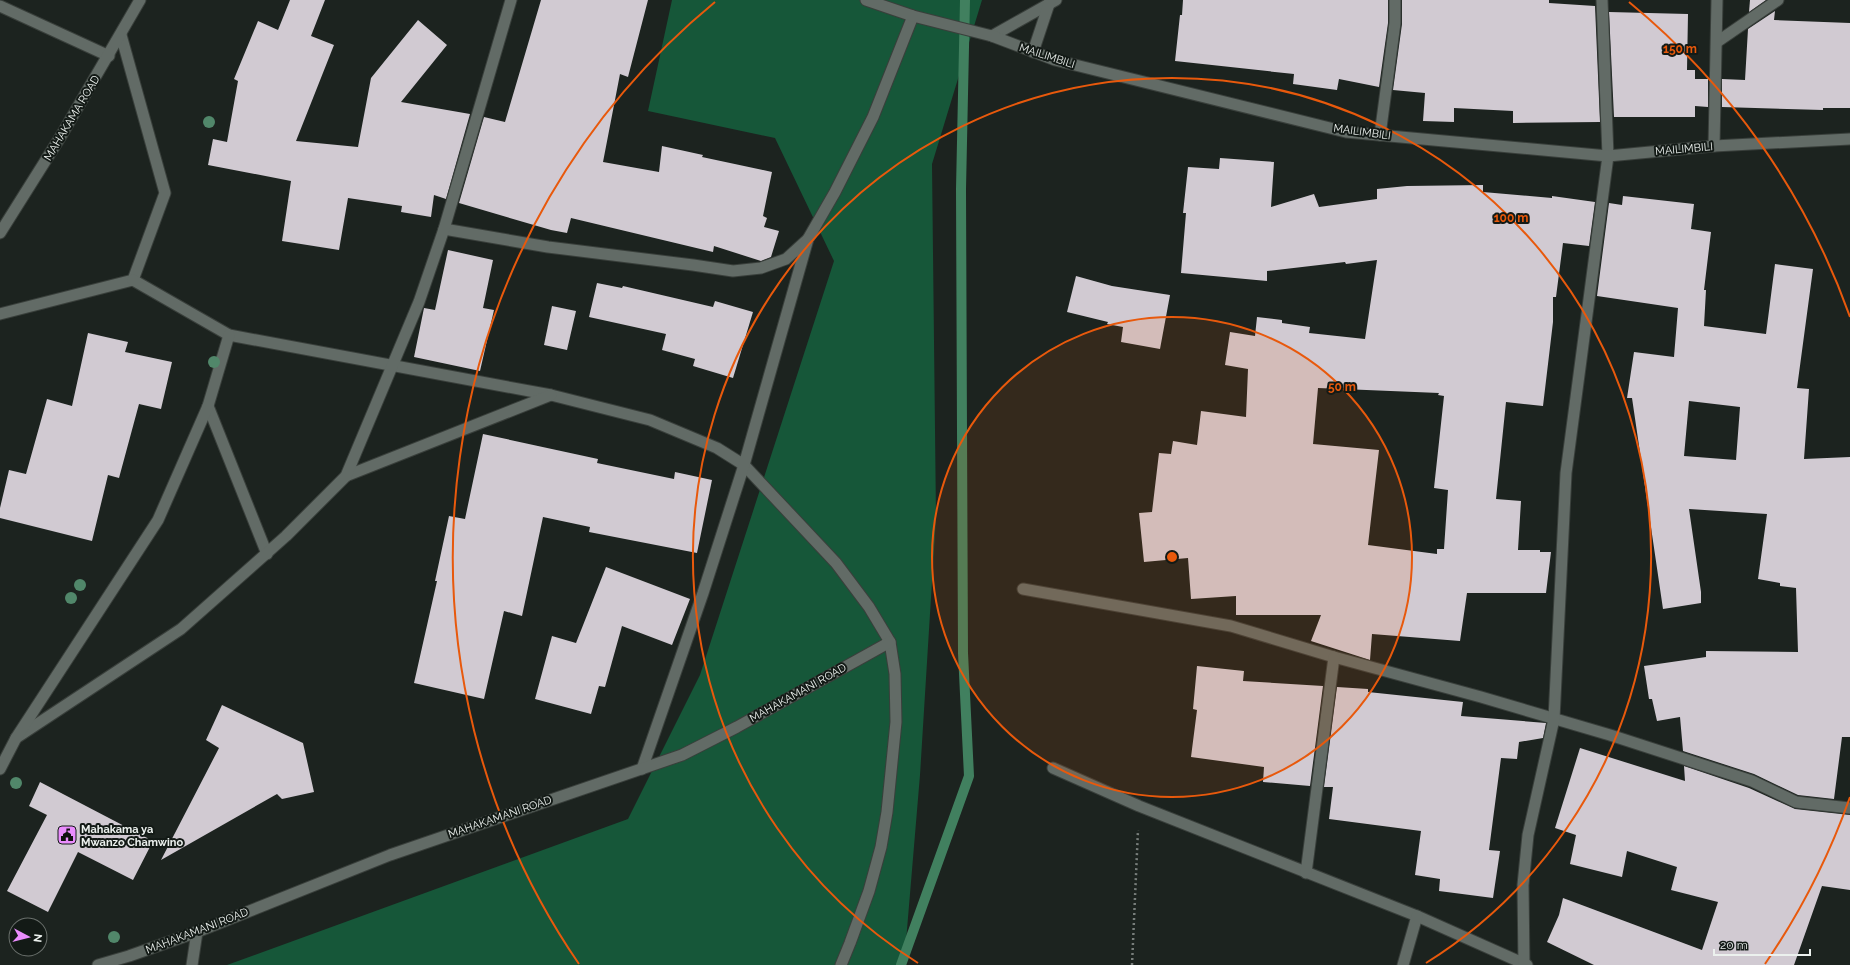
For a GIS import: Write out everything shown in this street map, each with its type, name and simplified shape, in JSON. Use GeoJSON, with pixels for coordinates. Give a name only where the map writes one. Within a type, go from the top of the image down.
{"type":"FeatureCollection","features":[{"type":"Feature","properties":{"kind":"street","name":"MAHAKAMA ROAD"},"geometry":{"type":"LineString","coordinates":[[0,233],[61,136],[109,56],[140,0]]}},
{"type":"Feature","properties":{"kind":"street"},"geometry":{"type":"LineString","coordinates":[[16,738],[181,629],[267,554],[346,476],[419,302],[444,229],[511,0]]}},
{"type":"Feature","properties":{"kind":"street","name":"MAILIMBILI"},"geometry":{"type":"LineString","coordinates":[[866,0],[931,21],[992,36],[1055,60],[1346,132],[1608,156],[1714,146],[1850,139]]}},
{"type":"Feature","properties":{"kind":"street"},"geometry":{"type":"LineString","coordinates":[[1380,135],[1395,23],[1395,0]]}},
{"type":"Feature","properties":{"kind":"street"},"geometry":{"type":"LineString","coordinates":[[1054,768],[1139,806],[1417,916],[1525,965],[1523,885],[1528,835],[1554,719],[1566,473],[1608,156],[1602,0]]}},
{"type":"Feature","properties":{"kind":"street"},"geometry":{"type":"LineString","coordinates":[[1714,146],[1717,0]]}},
{"type":"Feature","properties":{"kind":"street"},"geometry":{"type":"LineString","coordinates":[[1716,42],[1778,0]]}},
{"type":"Feature","properties":{"kind":"street"},"geometry":{"type":"LineString","coordinates":[[992,36],[1052,1]]}},
{"type":"Feature","properties":{"kind":"street"},"geometry":{"type":"LineString","coordinates":[[1033,52],[1052,1]]}},
{"type":"Feature","properties":{"kind":"street"},"geometry":{"type":"LineString","coordinates":[[0,6],[109,56]]}},
{"type":"Feature","properties":{"kind":"street"},"geometry":{"type":"LineString","coordinates":[[642,769],[703,594],[744,465],[808,239],[835,192],[873,117],[914,16]]}},
{"type":"Feature","properties":{"kind":"street"},"geometry":{"type":"LineString","coordinates":[[120,35],[165,193],[133,280]]}},
{"type":"Feature","properties":{"kind":"street"},"geometry":{"type":"LineString","coordinates":[[444,229],[548,247],[733,271],[761,268],[786,259],[808,239]]}},
{"type":"Feature","properties":{"kind":"street"},"geometry":{"type":"LineString","coordinates":[[0,314],[133,280],[229,335],[551,395],[650,420],[717,448],[744,465],[836,563],[869,607],[890,642],[895,674],[896,722],[887,812],[881,847],[869,891],[841,965]]}},
{"type":"Feature","properties":{"kind":"street"},"geometry":{"type":"LineString","coordinates":[[0,770],[16,738],[158,520],[208,406],[229,335]]}},
{"type":"Feature","properties":{"kind":"street"},"geometry":{"type":"LineString","coordinates":[[346,476],[551,395]]}},
{"type":"Feature","properties":{"kind":"street"},"geometry":{"type":"LineString","coordinates":[[208,406],[267,554]]}},
{"type":"Feature","properties":{"kind":"street"},"geometry":{"type":"LineString","coordinates":[[1022,589],[1231,626],[1334,657],[1481,697],[1610,735],[1752,781],[1796,802],[1850,808]]}},
{"type":"Feature","properties":{"kind":"street","name":"MAHAKAMANI ROAD"},"geometry":{"type":"LineString","coordinates":[[98,965],[129,956],[197,932],[390,855],[682,755],[737,727],[890,642]]}},
{"type":"Feature","properties":{"kind":"street"},"geometry":{"type":"LineString","coordinates":[[1306,873],[1334,657]]}},
{"type":"Feature","properties":{"kind":"street"},"geometry":{"type":"LineString","coordinates":[[1403,965],[1417,916]]}},
{"type":"Feature","properties":{"kind":"street"},"geometry":{"type":"LineString","coordinates":[[192,965],[197,932]]}},
{"type":"Feature","properties":{"kind":"path"},"geometry":{"type":"LineString","coordinates":[[1132,965],[1139,806]]}},
{"type":"Feature","properties":{"kind":"green space"},"geometry":{"type":"Polygon","coordinates":[[[672,0],[982,0],[932,164],[936,517],[920,775],[904,965],[227,965],[628,819],[700,675],[834,261],[775,138],[648,111],[672,0]]]}},
{"type":"Feature","properties":{"kind":"building"},"geometry":{"type":"Polygon","coordinates":[[[290,0],[325,0],[311,36],[334,45],[296,141],[358,147],[371,78],[418,20],[447,45],[401,102],[470,114],[446,199],[434,195],[431,217],[401,212],[402,206],[348,198],[339,250],[282,241],[291,181],[208,165],[213,139],[227,142],[238,81],[234,79],[258,21],[278,30],[290,0]]]}},
{"type":"Feature","properties":{"kind":"building"},"geometry":{"type":"Polygon","coordinates":[[[541,0],[648,0],[628,77],[620,74],[603,162],[659,172],[662,146],[703,155],[702,157],[772,172],[763,216],[767,218],[764,227],[779,231],[771,257],[761,261],[714,246],[713,252],[571,218],[567,233],[551,230],[459,203],[484,117],[505,122],[541,0]]]}},
{"type":"Feature","properties":{"kind":"building"},"geometry":{"type":"Polygon","coordinates":[[[1183,0],[1388,0],[1388,23],[1379,87],[1339,79],[1337,90],[1293,84],[1294,74],[1175,61],[1183,0]]]}},
{"type":"Feature","properties":{"kind":"building"},"geometry":{"type":"Polygon","coordinates":[[[1402,0],[1549,0],[1549,3],[1595,6],[1600,122],[1513,123],[1513,111],[1454,108],[1454,122],[1423,121],[1425,93],[1393,90],[1402,24],[1402,0]]]}},
{"type":"Feature","properties":{"kind":"building"},"geometry":{"type":"Polygon","coordinates":[[[1750,0],[1766,0],[1749,12],[1750,0]]]}},
{"type":"Feature","properties":{"kind":"building"},"geometry":{"type":"Polygon","coordinates":[[[1775,11],[1774,20],[1850,23],[1850,108],[1823,108],[1823,110],[1722,107],[1722,79],[1745,80],[1748,29],[1775,11]]]}},
{"type":"Feature","properties":{"kind":"building"},"geometry":{"type":"Polygon","coordinates":[[[1609,12],[1688,14],[1687,70],[1695,70],[1695,79],[1708,79],[1708,107],[1695,106],[1695,117],[1614,117],[1609,12]]]}},
{"type":"Feature","properties":{"kind":"building"},"geometry":{"type":"Polygon","coordinates":[[[1220,158],[1274,162],[1271,207],[1314,194],[1319,207],[1377,199],[1377,189],[1407,186],[1483,185],[1483,192],[1552,198],[1552,196],[1595,202],[1589,246],[1563,243],[1556,297],[1553,297],[1553,322],[1543,406],[1506,402],[1496,499],[1521,501],[1518,550],[1540,550],[1540,552],[1551,552],[1546,593],[1467,593],[1460,641],[1372,634],[1370,660],[1311,641],[1321,615],[1236,615],[1236,596],[1191,599],[1188,558],[1144,562],[1139,513],[1152,512],[1159,453],[1171,454],[1173,441],[1197,445],[1201,411],[1246,417],[1248,369],[1225,365],[1230,332],[1255,336],[1257,317],[1282,320],[1282,323],[1310,327],[1309,333],[1365,339],[1377,260],[1267,271],[1267,281],[1181,273],[1186,213],[1183,213],[1188,167],[1219,169],[1220,158]],[[1318,388],[1313,444],[1379,450],[1368,545],[1437,554],[1437,549],[1444,549],[1448,490],[1434,488],[1444,396],[1438,395],[1439,393],[1318,388]]]}},
{"type":"Feature","properties":{"kind":"building"},"geometry":{"type":"Polygon","coordinates":[[[1623,196],[1694,204],[1691,229],[1711,232],[1704,290],[1706,290],[1704,326],[1766,334],[1775,264],[1813,269],[1797,388],[1809,389],[1804,459],[1850,457],[1850,737],[1842,737],[1834,799],[1798,795],[1754,774],[1683,751],[1680,717],[1657,721],[1652,699],[1649,699],[1644,666],[1706,657],[1706,651],[1798,652],[1796,588],[1780,586],[1780,583],[1758,579],[1767,514],[1689,509],[1701,592],[1701,603],[1663,609],[1632,398],[1627,398],[1634,352],[1674,357],[1678,308],[1597,296],[1609,203],[1622,205],[1623,196]],[[1689,401],[1684,456],[1736,460],[1740,407],[1689,401]]]}},
{"type":"Feature","properties":{"kind":"building"},"geometry":{"type":"Polygon","coordinates":[[[448,250],[493,260],[483,308],[494,310],[480,371],[414,357],[424,308],[435,310],[448,250]]]}},
{"type":"Feature","properties":{"kind":"building"},"geometry":{"type":"Polygon","coordinates":[[[1076,276],[1112,286],[1170,295],[1160,349],[1121,342],[1123,327],[1107,324],[1108,322],[1067,312],[1076,276]]]}},
{"type":"Feature","properties":{"kind":"building"},"geometry":{"type":"Polygon","coordinates":[[[597,283],[622,288],[623,286],[713,307],[715,301],[753,312],[733,378],[693,366],[695,359],[662,350],[666,334],[589,317],[597,283]]]}},
{"type":"Feature","properties":{"kind":"building"},"geometry":{"type":"Polygon","coordinates":[[[552,306],[576,311],[567,350],[544,345],[552,306]]]}},
{"type":"Feature","properties":{"kind":"building"},"geometry":{"type":"Polygon","coordinates":[[[88,333],[128,342],[125,352],[172,362],[161,409],[139,404],[119,478],[108,475],[92,541],[0,518],[0,508],[9,470],[26,474],[47,399],[72,406],[88,333]]]}},
{"type":"Feature","properties":{"kind":"building"},"geometry":{"type":"Polygon","coordinates":[[[483,434],[598,459],[597,463],[674,479],[675,472],[712,480],[697,553],[589,532],[590,527],[543,517],[522,616],[504,611],[484,699],[414,683],[437,581],[435,581],[449,516],[465,519],[483,434]]]}},
{"type":"Feature","properties":{"kind":"building"},"geometry":{"type":"Polygon","coordinates":[[[606,567],[690,599],[672,645],[622,626],[605,687],[599,686],[591,714],[535,699],[552,636],[576,643],[606,567]]]}},
{"type":"Feature","properties":{"kind":"building"},"geometry":{"type":"Polygon","coordinates":[[[1197,666],[1244,671],[1243,681],[1323,686],[1310,786],[1263,782],[1264,767],[1191,757],[1197,710],[1193,709],[1197,666]]]}},
{"type":"Feature","properties":{"kind":"building"},"geometry":{"type":"Polygon","coordinates":[[[1337,687],[1368,689],[1368,692],[1463,702],[1461,716],[1546,723],[1543,738],[1519,742],[1517,759],[1501,758],[1489,850],[1500,851],[1493,898],[1439,891],[1440,879],[1415,875],[1421,831],[1329,819],[1333,787],[1324,787],[1337,687]]]}},
{"type":"Feature","properties":{"kind":"building"},"geometry":{"type":"Polygon","coordinates":[[[222,705],[303,743],[314,792],[282,799],[277,794],[161,860],[219,748],[206,740],[222,705]]]}},
{"type":"Feature","properties":{"kind":"building"},"geometry":{"type":"Polygon","coordinates":[[[1580,748],[1685,781],[1684,766],[1749,788],[1795,809],[1850,815],[1850,890],[1822,886],[1794,965],[1594,965],[1547,942],[1559,915],[1563,898],[1702,950],[1718,902],[1671,890],[1677,867],[1627,851],[1622,877],[1570,864],[1576,835],[1555,828],[1580,748]]]}},
{"type":"Feature","properties":{"kind":"building"},"geometry":{"type":"Polygon","coordinates":[[[40,782],[153,841],[133,880],[78,852],[48,912],[7,891],[47,815],[29,806],[40,782]]]}},
{"type":"Feature","properties":{"kind":"waterway"},"geometry":{"type":"LineString","coordinates":[[901,965],[969,776],[963,653],[961,189],[965,0]]}},
{"type":"Feature","properties":{"kind":"place","name":"Mahakama ya Mwanzo Chamwino"},"geometry":{"type":"Point","coordinates":[67,835]}}]}
